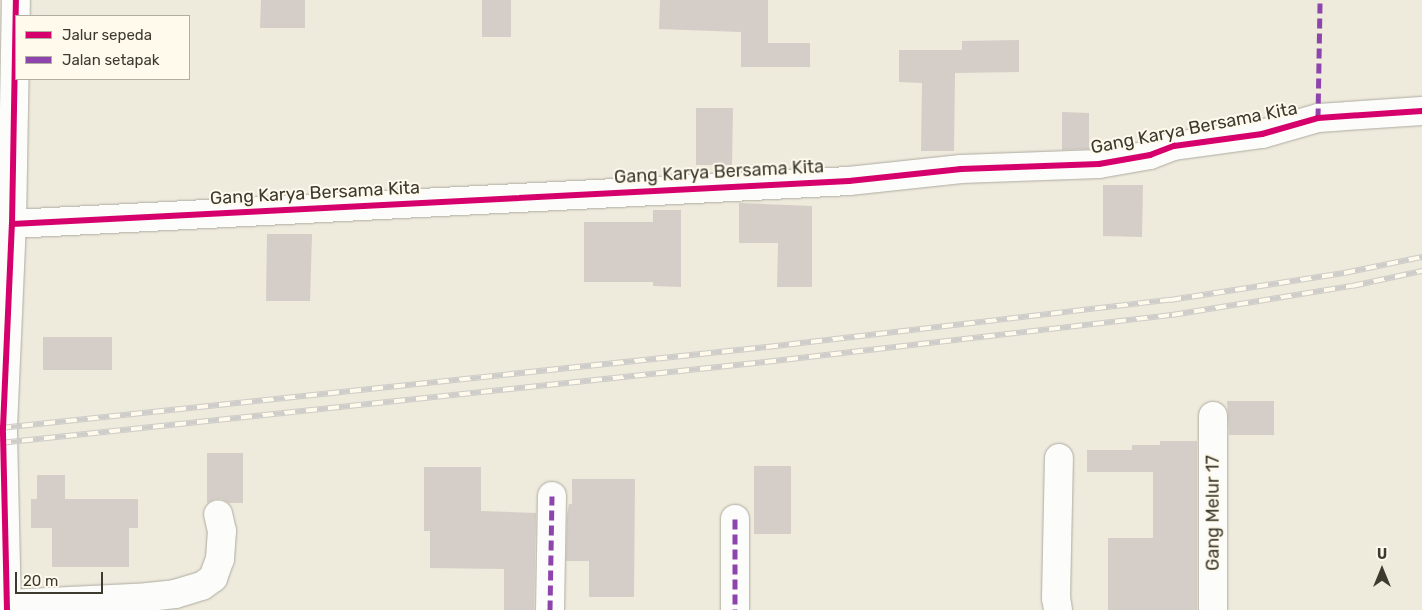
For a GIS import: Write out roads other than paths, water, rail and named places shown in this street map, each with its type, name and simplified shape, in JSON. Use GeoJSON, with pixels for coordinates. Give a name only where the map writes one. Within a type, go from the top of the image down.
{"type":"FeatureCollection","features":[{"type":"Feature","properties":{"kind":"street"},"geometry":{"type":"LineString","coordinates":[[16,0],[16,15]]}},
{"type":"Feature","properties":{"kind":"street"},"geometry":{"type":"LineString","coordinates":[[0,27],[15,26]]}},
{"type":"Feature","properties":{"kind":"street"},"geometry":{"type":"LineString","coordinates":[[15,76],[12,224],[3,365],[7,607],[148,597],[175,594],[202,586],[213,578],[220,559],[222,531],[218,514]]}},
{"type":"Feature","properties":{"kind":"street","name":"Gang Karya Bersama Kita"},"geometry":{"type":"LineString","coordinates":[[12,224],[849,181],[961,169],[1099,164],[1150,155],[1174,146],[1262,134],[1318,118],[1422,111]]}},
{"type":"Feature","properties":{"kind":"street","name":"Gang Melur 17"},"geometry":{"type":"LineString","coordinates":[[1213,416],[1213,610]]}},
{"type":"Feature","properties":{"kind":"street"},"geometry":{"type":"LineString","coordinates":[[1058,610],[1056,598],[1059,458]]}},
{"type":"Feature","properties":{"kind":"street"},"geometry":{"type":"LineString","coordinates":[[550,610],[552,496]]}},
{"type":"Feature","properties":{"kind":"street"},"geometry":{"type":"LineString","coordinates":[[735,519],[735,610]]}},
{"type":"Feature","properties":{"kind":"railway"},"geometry":{"type":"LineString","coordinates":[[0,428],[767,347],[1170,300],[1344,273],[1422,257]]}},
{"type":"Feature","properties":{"kind":"railway"},"geometry":{"type":"LineString","coordinates":[[0,443],[765,362],[1172,315],[1352,286],[1422,271]]}}]}
